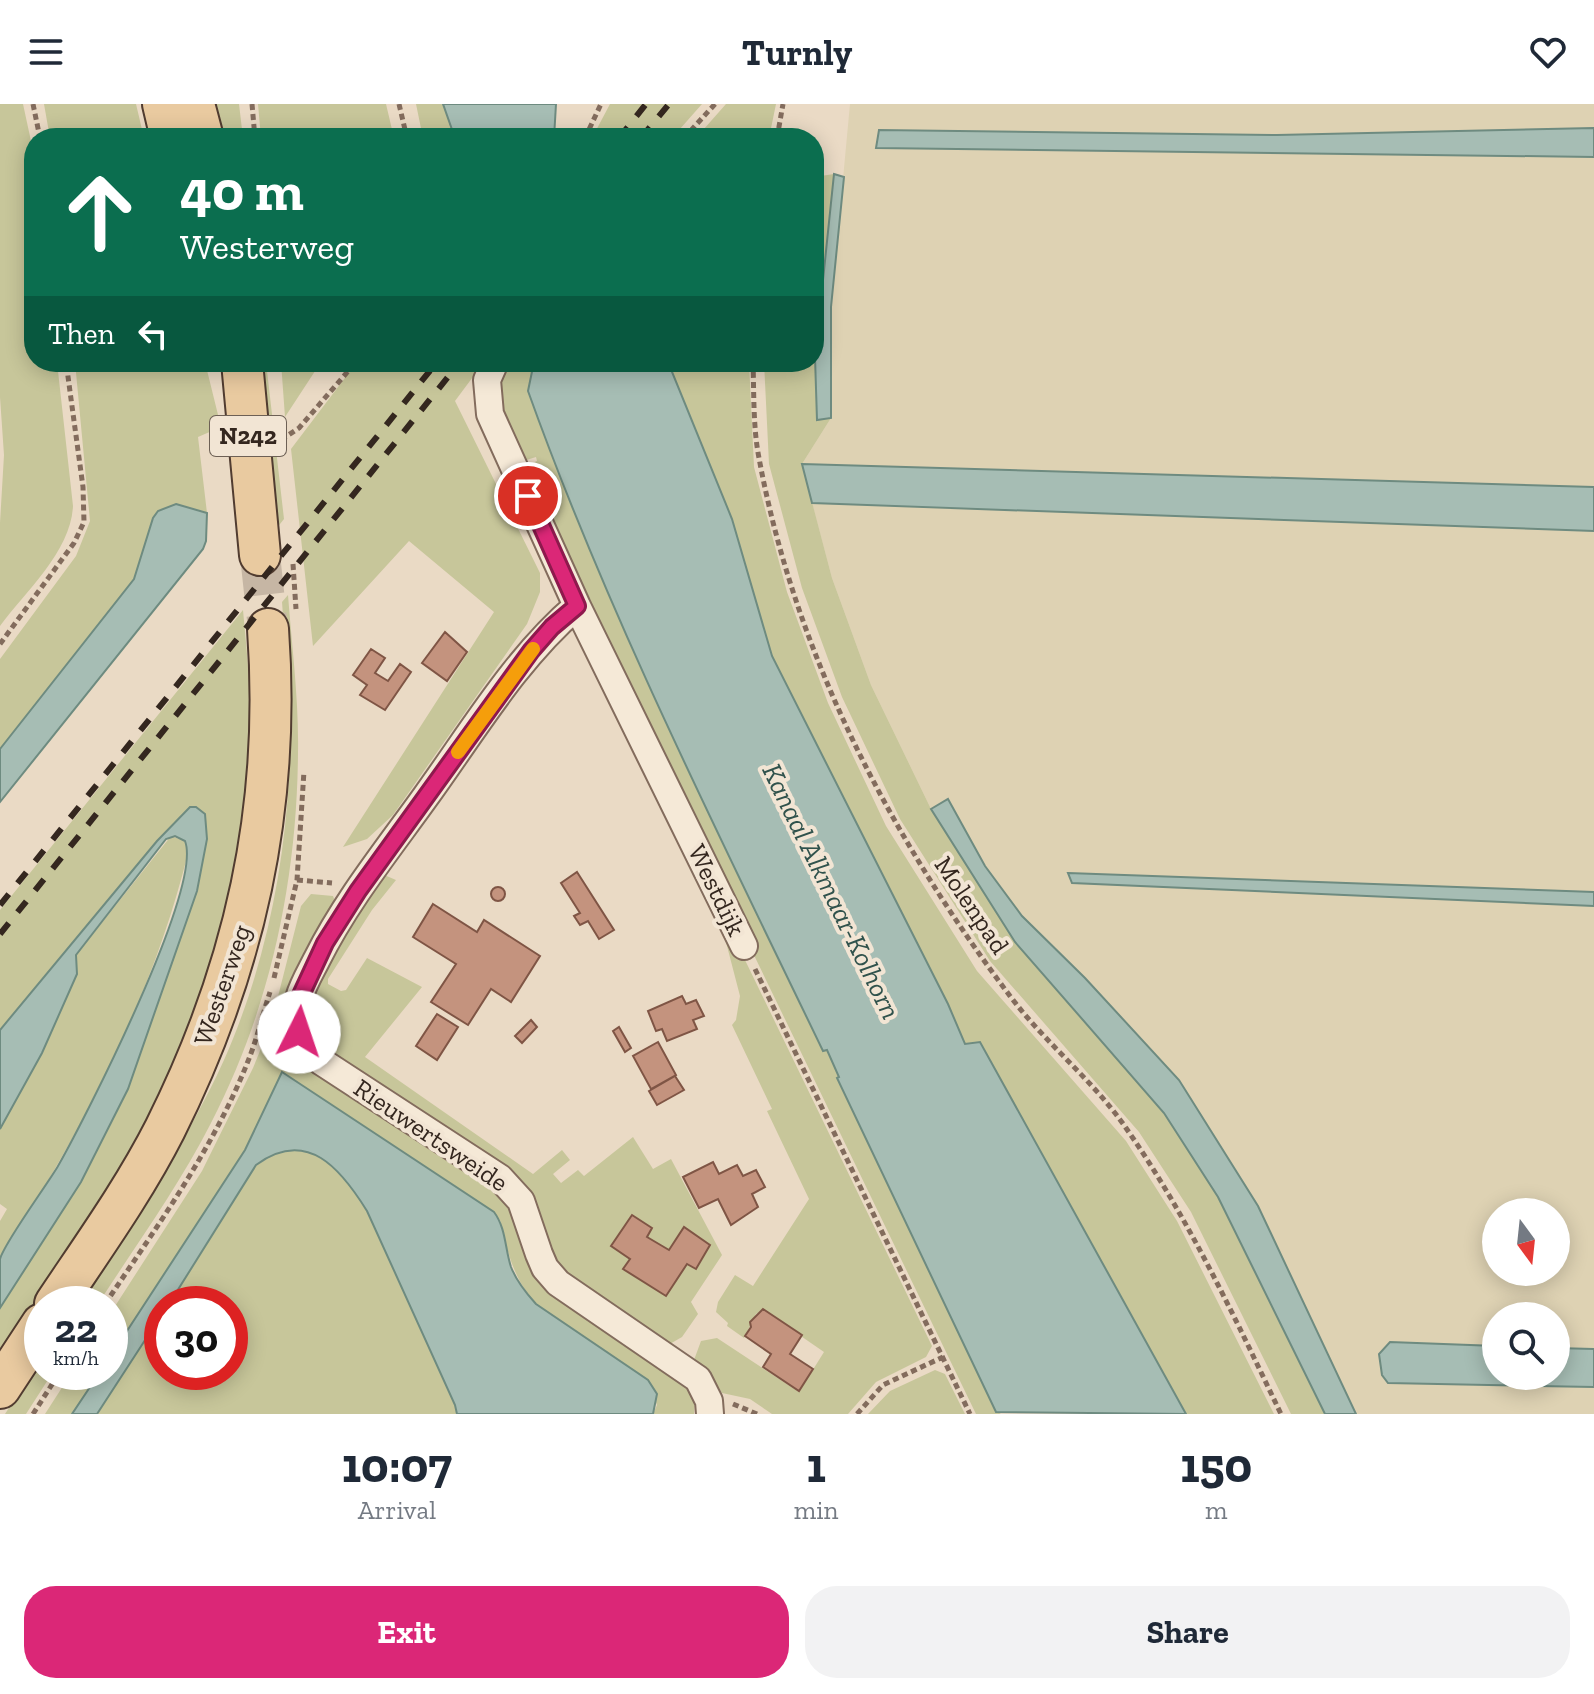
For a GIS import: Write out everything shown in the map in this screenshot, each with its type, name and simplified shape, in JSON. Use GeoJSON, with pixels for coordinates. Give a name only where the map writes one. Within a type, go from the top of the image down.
{"type":"FeatureCollection","features":[{"type":"Feature","properties":{"kind":"main road"},"geometry":{"type":"LineString","coordinates":[[163,104],[169,128]]}},
{"type":"Feature","properties":{"kind":"main road"},"geometry":{"type":"LineString","coordinates":[[194,104],[200,128]]}},
{"type":"Feature","properties":{"kind":"main road","name":"N242"},"geometry":{"type":"LineString","coordinates":[[223,372],[255,510]]}},
{"type":"Feature","properties":{"kind":"main road","name":"N242"},"geometry":{"type":"LineString","coordinates":[[243,372],[260,555]]}},
{"type":"Feature","properties":{"kind":"main road","name":"Westerweg"},"geometry":{"type":"LineString","coordinates":[[66,1286],[165,1129],[196,1061],[240,937],[257,870],[267,795],[268,629]]}},
{"type":"Feature","properties":{"kind":"main road"},"geometry":{"type":"LineString","coordinates":[[0,1388],[24,1351]]}},
{"type":"Feature","properties":{"kind":"street","name":"Westdijk"},"geometry":{"type":"LineString","coordinates":[[491,372],[487,380],[490,414],[577,606],[744,946]]}},
{"type":"Feature","properties":{"kind":"street","name":"Rieuwertsweide"},"geometry":{"type":"LineString","coordinates":[[577,606],[552,627],[531,651],[358,891],[325,943],[300,997],[299,1032],[309,1050],[500,1178],[521,1201],[545,1268],[558,1283],[698,1379],[709,1401],[710,1414]]}},
{"type":"Feature","properties":{"kind":"path"},"geometry":{"type":"LineString","coordinates":[[33,104],[38,128]]}},
{"type":"Feature","properties":{"kind":"path"},"geometry":{"type":"LineString","coordinates":[[252,104],[254,128]]}},
{"type":"Feature","properties":{"kind":"path"},"geometry":{"type":"LineString","coordinates":[[399,104],[405,128]]}},
{"type":"Feature","properties":{"kind":"path"},"geometry":{"type":"LineString","coordinates":[[590,128],[601,104]]}},
{"type":"Feature","properties":{"kind":"path"},"geometry":{"type":"LineString","coordinates":[[693,128],[715,104]]}},
{"type":"Feature","properties":{"kind":"path"},"geometry":{"type":"LineString","coordinates":[[779,128],[783,104]]}},
{"type":"Feature","properties":{"kind":"path"},"geometry":{"type":"LineString","coordinates":[[0,644],[74,543],[84,522],[83,487],[67,372]]}},
{"type":"Feature","properties":{"kind":"path"},"geometry":{"type":"LineString","coordinates":[[281,440],[299,428],[347,372]]}},
{"type":"Feature","properties":{"kind":"path","name":"Molenpad"},"geometry":{"type":"LineString","coordinates":[[754,372],[758,456],[776,530],[811,641],[839,711],[874,781],[920,864],[1011,998],[1124,1125],[1179,1212],[1281,1414]]}},
{"type":"Feature","properties":{"kind":"path","name":"Westdijk"},"geometry":{"type":"LineString","coordinates":[[744,946],[970,1414]]}},
{"type":"Feature","properties":{"kind":"path"},"geometry":{"type":"LineString","coordinates":[[857,1414],[883,1385],[943,1357]]}},
{"type":"Feature","properties":{"kind":"path"},"geometry":{"type":"LineString","coordinates":[[33,1414],[48,1390]]}},
{"type":"Feature","properties":{"kind":"shaded area"},"geometry":{"type":"Polygon","coordinates":[[[850,104],[1594,104],[1594,128],[1277,135],[879,130],[876,147],[1594,157],[1594,487],[802,464],[831,418],[831,307],[850,104]]]}},
{"type":"Feature","properties":{"kind":"shaded area"},"geometry":{"type":"Polygon","coordinates":[[[812,503],[1594,531],[1594,892],[1068,874],[1073,883],[1594,906],[1594,1349],[1570,1348],[1570,1302],[1482,1302],[1482,1345],[1390,1342],[1388,1383],[1482,1385],[1482,1390],[1594,1387],[1594,1414],[1356,1414],[1258,1206],[1179,1080],[1085,978],[1022,916],[985,866],[948,799],[931,809],[871,685],[832,578],[812,503]]]}},
{"type":"Feature","properties":{"kind":"green space"},"geometry":{"type":"Polygon","coordinates":[[[0,104],[23,104],[28,128],[24,128],[24,372],[58,372],[73,506],[70,523],[56,555],[0,626],[0,523],[4,455],[0,397],[0,104]]]}},
{"type":"Feature","properties":{"kind":"green space"},"geometry":{"type":"Polygon","coordinates":[[[44,104],[136,104],[142,128],[48,128],[44,104]]]}},
{"type":"Feature","properties":{"kind":"green space"},"geometry":{"type":"Polygon","coordinates":[[[215,104],[239,104],[242,128],[219,128],[215,104]]]}},
{"type":"Feature","properties":{"kind":"green space"},"geometry":{"type":"Polygon","coordinates":[[[258,104],[386,104],[392,128],[260,128],[258,104]]]}},
{"type":"Feature","properties":{"kind":"green space"},"geometry":{"type":"Polygon","coordinates":[[[416,104],[443,104],[451,128],[421,128],[416,104]]]}},
{"type":"Feature","properties":{"kind":"green space"},"geometry":{"type":"Polygon","coordinates":[[[610,104],[702,104],[681,128],[597,128],[610,104]]]}},
{"type":"Feature","properties":{"kind":"green space"},"geometry":{"type":"Polygon","coordinates":[[[726,104],[776,104],[771,128],[705,128],[726,104]]]}},
{"type":"Feature","properties":{"kind":"green space"},"geometry":{"type":"Polygon","coordinates":[[[834,174],[824,270],[824,176],[834,174]]]}},
{"type":"Feature","properties":{"kind":"green space"},"geometry":{"type":"Polygon","coordinates":[[[76,372],[207,372],[221,427],[198,437],[207,513],[176,504],[153,518],[134,579],[0,749],[0,659],[76,556],[90,521],[76,372]]]}},
{"type":"Feature","properties":{"kind":"green space"},"geometry":{"type":"Polygon","coordinates":[[[255,372],[267,372],[284,519],[276,529],[255,372]]]}},
{"type":"Feature","properties":{"kind":"green space"},"geometry":{"type":"Polygon","coordinates":[[[282,372],[314,372],[285,417],[282,372]]]}},
{"type":"Feature","properties":{"kind":"green space"},"geometry":{"type":"Polygon","coordinates":[[[349,372],[477,372],[455,401],[540,573],[540,592],[527,624],[393,815],[367,839],[343,847],[494,612],[409,541],[313,646],[291,449],[349,372]]]}},
{"type":"Feature","properties":{"kind":"green space"},"geometry":{"type":"Polygon","coordinates":[[[499,372],[532,372],[528,391],[559,475],[629,641],[745,889],[823,1050],[827,1050],[840,1078],[837,1079],[996,1411],[1001,1414],[976,1414],[523,467],[537,461],[536,457],[520,462],[495,404],[499,372]]]}},
{"type":"Feature","properties":{"kind":"green space"},"geometry":{"type":"Polygon","coordinates":[[[672,372],[749,372],[754,467],[787,592],[828,703],[886,826],[977,971],[1126,1141],[1177,1221],[1274,1414],[1186,1414],[980,1042],[965,1044],[948,1004],[772,656],[732,519],[672,372]]]}},
{"type":"Feature","properties":{"kind":"green space"},"geometry":{"type":"Polygon","coordinates":[[[764,372],[816,372],[818,420],[831,418],[802,464],[832,578],[871,685],[931,809],[1015,942],[1164,1113],[1218,1197],[1325,1414],[1291,1414],[1191,1212],[1139,1132],[990,961],[900,819],[842,697],[802,588],[769,464],[764,372]]]}},
{"type":"Feature","properties":{"kind":"green space"},"geometry":{"type":"Polygon","coordinates":[[[288,595],[297,714],[296,801],[286,897],[264,990],[232,1080],[185,1170],[110,1286],[89,1286],[155,1185],[209,1092],[238,1027],[260,957],[277,886],[289,777],[290,733],[282,602],[288,595]]]}},
{"type":"Feature","properties":{"kind":"green space"},"geometry":{"type":"Polygon","coordinates":[[[243,610],[249,671],[251,773],[242,854],[224,932],[198,1008],[166,1083],[128,1155],[50,1286],[24,1286],[24,1325],[0,1362],[0,1308],[81,1182],[128,1090],[197,891],[207,839],[190,807],[157,841],[0,1030],[0,910],[243,610]]]}},
{"type":"Feature","properties":{"kind":"green space"},"geometry":{"type":"Polygon","coordinates":[[[171,836],[185,841],[188,853],[155,960],[134,1012],[86,1113],[0,1258],[0,1221],[7,1209],[0,1204],[0,1129],[42,1053],[77,974],[76,955],[171,836]]]}},
{"type":"Feature","properties":{"kind":"green space"},"geometry":{"type":"Polygon","coordinates":[[[382,874],[396,880],[372,910],[328,979],[328,984],[341,991],[346,990],[367,958],[422,987],[365,1057],[533,1174],[562,1150],[570,1160],[553,1174],[561,1183],[578,1170],[584,1176],[633,1137],[653,1169],[671,1159],[722,1255],[691,1302],[698,1314],[682,1337],[668,1345],[563,1272],[548,1251],[537,1211],[323,1052],[310,1023],[314,994],[326,966],[382,874]]]}},
{"type":"Feature","properties":{"kind":"green space"},"geometry":{"type":"Polygon","coordinates":[[[311,894],[333,896],[336,904],[290,1030],[507,1196],[528,1250],[683,1377],[695,1398],[694,1414],[653,1414],[657,1405],[648,1380],[536,1304],[528,1294],[512,1265],[500,1220],[282,1072],[245,1150],[156,1286],[144,1286],[144,1305],[128,1329],[128,1286],[202,1171],[253,1068],[271,1024],[301,906],[311,894]]]}},
{"type":"Feature","properties":{"kind":"green space"},"geometry":{"type":"Polygon","coordinates":[[[714,896],[932,1346],[926,1357],[876,1382],[848,1414],[772,1414],[750,1399],[722,1393],[710,1374],[694,1360],[701,1341],[717,1338],[799,1392],[824,1352],[763,1310],[756,1314],[744,1338],[727,1326],[728,1323],[716,1312],[718,1302],[735,1275],[753,1286],[809,1199],[767,1111],[772,1109],[732,1025],[736,1020],[740,996],[714,896]]]}},
{"type":"Feature","properties":{"kind":"green space"},"geometry":{"type":"Polygon","coordinates":[[[299,1149],[311,1153],[331,1165],[354,1191],[367,1211],[457,1414],[97,1414],[113,1390],[128,1390],[128,1366],[144,1342],[144,1390],[248,1390],[248,1286],[180,1286],[256,1165],[280,1152],[299,1149]]]}},
{"type":"Feature","properties":{"kind":"green space"},"geometry":{"type":"Polygon","coordinates":[[[935,1370],[945,1374],[965,1414],[868,1414],[890,1391],[935,1370]]]}},
{"type":"Feature","properties":{"kind":"green space"},"geometry":{"type":"Polygon","coordinates":[[[24,1385],[24,1390],[41,1390],[26,1414],[5,1414],[24,1385]]]}},
{"type":"Feature","properties":{"kind":"green space"},"geometry":{"type":"Polygon","coordinates":[[[60,1390],[88,1390],[72,1414],[45,1414],[60,1390]]]}},
{"type":"Feature","properties":{"kind":"water"},"geometry":{"type":"Polygon","coordinates":[[[443,104],[556,104],[555,128],[451,128],[443,104]]]}},
{"type":"Feature","properties":{"kind":"water"},"geometry":{"type":"Polygon","coordinates":[[[1594,128],[1594,157],[876,148],[879,130],[1277,135],[1594,128]]]}},
{"type":"Feature","properties":{"kind":"water"},"geometry":{"type":"Polygon","coordinates":[[[834,174],[844,177],[831,307],[831,418],[817,420],[815,372],[824,372],[824,270],[834,174]]]}},
{"type":"Feature","properties":{"kind":"water","name":"Kanaal Alkmaar-Kolhorn"},"geometry":{"type":"Polygon","coordinates":[[[532,372],[672,372],[732,519],[772,656],[948,1004],[965,1044],[980,1042],[1186,1414],[996,1412],[837,1078],[827,1050],[823,1051],[629,642],[559,475],[528,391],[532,372]]]}},
{"type":"Feature","properties":{"kind":"water"},"geometry":{"type":"Polygon","coordinates":[[[802,464],[1594,487],[1594,531],[812,503],[802,464]]]}},
{"type":"Feature","properties":{"kind":"water"},"geometry":{"type":"Polygon","coordinates":[[[176,504],[207,513],[203,549],[0,802],[0,749],[134,579],[158,511],[176,504]]]}},
{"type":"Feature","properties":{"kind":"water"},"geometry":{"type":"Polygon","coordinates":[[[948,799],[985,866],[1022,916],[1085,978],[1179,1080],[1258,1206],[1356,1414],[1325,1414],[1218,1197],[1164,1113],[1015,942],[931,809],[948,799]]]}},
{"type":"Feature","properties":{"kind":"water"},"geometry":{"type":"Polygon","coordinates":[[[190,807],[196,807],[205,814],[207,839],[197,891],[128,1089],[81,1182],[0,1308],[0,1259],[3,1251],[53,1175],[139,1002],[177,904],[186,866],[185,841],[175,836],[166,839],[76,955],[77,974],[42,1053],[0,1129],[0,1030],[157,841],[190,807]]]}},
{"type":"Feature","properties":{"kind":"water"},"geometry":{"type":"Polygon","coordinates":[[[1068,873],[1594,892],[1594,906],[1072,883],[1068,873]]]}},
{"type":"Feature","properties":{"kind":"water"},"geometry":{"type":"Polygon","coordinates":[[[282,1072],[494,1212],[503,1232],[511,1267],[525,1291],[536,1304],[648,1380],[657,1394],[653,1414],[457,1414],[367,1211],[334,1168],[307,1152],[291,1150],[274,1154],[256,1165],[180,1286],[156,1286],[245,1150],[282,1072]]]}},
{"type":"Feature","properties":{"kind":"water"},"geometry":{"type":"Polygon","coordinates":[[[144,1305],[144,1342],[128,1366],[128,1329],[144,1305]]]}},
{"type":"Feature","properties":{"kind":"water"},"geometry":{"type":"Polygon","coordinates":[[[1390,1342],[1482,1345],[1482,1385],[1388,1383],[1382,1375],[1379,1354],[1390,1342]]]}},
{"type":"Feature","properties":{"kind":"water"},"geometry":{"type":"Polygon","coordinates":[[[1570,1348],[1594,1349],[1594,1387],[1570,1387],[1570,1348]]]}},
{"type":"Feature","properties":{"kind":"water"},"geometry":{"type":"Polygon","coordinates":[[[88,1390],[113,1390],[97,1414],[72,1414],[88,1390]]]}},
{"type":"Feature","properties":{"kind":"building"},"geometry":{"type":"Polygon","coordinates":[[[445,632],[467,652],[447,681],[422,663],[445,632]]]}},
{"type":"Feature","properties":{"kind":"building"},"geometry":{"type":"Polygon","coordinates":[[[371,649],[385,658],[375,673],[388,681],[400,664],[411,672],[385,710],[360,695],[367,685],[353,675],[371,649]]]}},
{"type":"Feature","properties":{"kind":"building"},"geometry":{"type":"Polygon","coordinates":[[[577,872],[614,930],[599,939],[588,921],[580,925],[574,916],[580,913],[561,883],[577,872]]]}},
{"type":"Feature","properties":{"kind":"building"},"geometry":{"type":"Polygon","coordinates":[[[498,887],[505,894],[498,901],[491,894],[498,887]]]}},
{"type":"Feature","properties":{"kind":"building"},"geometry":{"type":"Polygon","coordinates":[[[433,904],[477,932],[484,920],[540,956],[511,1002],[491,989],[468,1025],[431,1002],[456,964],[413,937],[433,904]]]}},
{"type":"Feature","properties":{"kind":"building"},"geometry":{"type":"Polygon","coordinates":[[[682,996],[686,1004],[696,1000],[704,1016],[693,1020],[697,1029],[667,1041],[662,1029],[656,1031],[648,1011],[682,996]]]}},
{"type":"Feature","properties":{"kind":"building"},"geometry":{"type":"Polygon","coordinates":[[[437,1014],[458,1027],[437,1060],[416,1046],[437,1014]]]}},
{"type":"Feature","properties":{"kind":"building"},"geometry":{"type":"Polygon","coordinates":[[[531,1020],[537,1027],[522,1043],[515,1036],[531,1020]]]}},
{"type":"Feature","properties":{"kind":"building"},"geometry":{"type":"Polygon","coordinates":[[[619,1027],[631,1048],[625,1052],[613,1031],[619,1027]]]}},
{"type":"Feature","properties":{"kind":"building"},"geometry":{"type":"Polygon","coordinates":[[[658,1042],[676,1075],[651,1089],[633,1056],[658,1042]]]}},
{"type":"Feature","properties":{"kind":"building"},"geometry":{"type":"Polygon","coordinates":[[[675,1076],[684,1090],[657,1105],[649,1091],[675,1076]]]}},
{"type":"Feature","properties":{"kind":"building"},"geometry":{"type":"Polygon","coordinates":[[[713,1162],[719,1174],[737,1165],[743,1176],[756,1170],[765,1187],[752,1194],[758,1207],[731,1225],[718,1199],[699,1208],[683,1177],[713,1162]]]}},
{"type":"Feature","properties":{"kind":"building"},"geometry":{"type":"Polygon","coordinates":[[[632,1215],[652,1228],[647,1237],[669,1250],[684,1227],[710,1245],[696,1269],[687,1264],[666,1296],[623,1269],[630,1259],[611,1246],[632,1215]]]}},
{"type":"Feature","properties":{"kind":"building"},"geometry":{"type":"Polygon","coordinates":[[[763,1309],[802,1335],[790,1354],[813,1369],[799,1391],[763,1367],[771,1354],[745,1336],[751,1327],[750,1322],[763,1309]]]}},
{"type":"Feature","properties":{"kind":"tunnel"},"geometry":{"type":"LineString","coordinates":[[260,555],[268,629]]}},
{"type":"Feature","properties":{"kind":"railway"},"geometry":{"type":"LineString","coordinates":[[627,128],[646,104]]}},
{"type":"Feature","properties":{"kind":"railway"},"geometry":{"type":"LineString","coordinates":[[649,128],[669,104]]}},
{"type":"Feature","properties":{"kind":"railway"},"geometry":{"type":"LineString","coordinates":[[0,905],[429,372]]}},
{"type":"Feature","properties":{"kind":"railway"},"geometry":{"type":"LineString","coordinates":[[0,934],[452,372]]}},
{"type":"Feature","properties":{"kind":"slow traffic"},"geometry":{"type":"LineString","coordinates":[[458,752],[533,649]]}},
{"type":"Feature","properties":{"kind":"route"},"geometry":{"type":"LineString","coordinates":[[299,1032],[297,1016],[300,997],[325,943],[358,891],[531,651],[552,627],[577,606],[528,496]]}}]}
